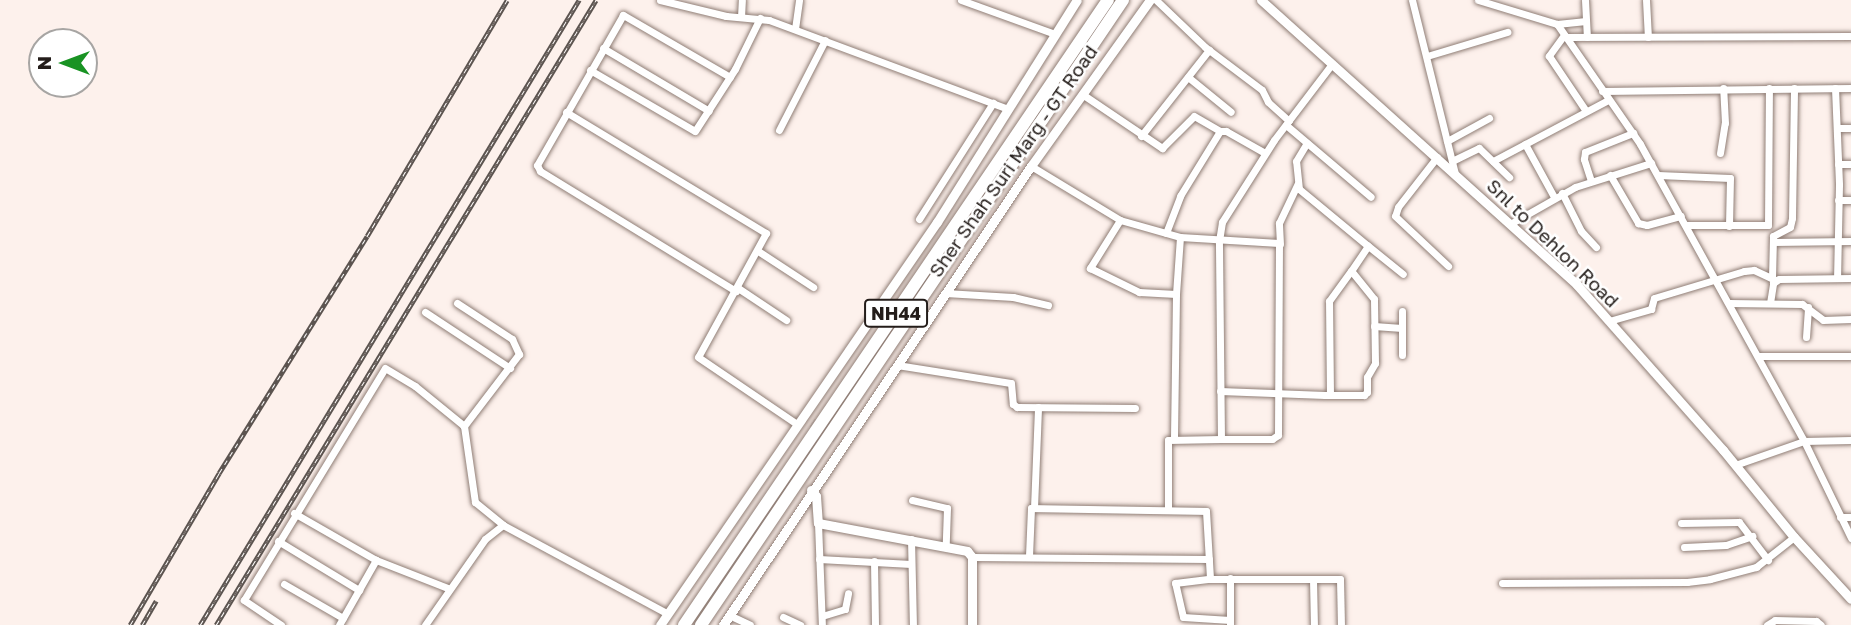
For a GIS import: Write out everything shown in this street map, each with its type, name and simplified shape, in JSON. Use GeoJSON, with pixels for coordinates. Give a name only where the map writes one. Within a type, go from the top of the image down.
{"type":"FeatureCollection","features":[{"type":"Feature","properties":{"kind":"highway","name":"Sher Shah Suri Marg - GT Road"},"geometry":{"type":"LineString","coordinates":[[684,625],[1108,0]]}},
{"type":"Feature","properties":{"kind":"highway","name":"Sher Shah Suri Marg - GT Road"},"geometry":{"type":"LineString","coordinates":[[701,625],[1123,0]]}},
{"type":"Feature","properties":{"kind":"street"},"geometry":{"type":"LineString","coordinates":[[660,0],[689,3],[741,17],[760,18],[1006,108]]}},
{"type":"Feature","properties":{"kind":"street"},"geometry":{"type":"LineString","coordinates":[[741,17],[743,0]]}},
{"type":"Feature","properties":{"kind":"street"},"geometry":{"type":"LineString","coordinates":[[795,29],[799,0]]}},
{"type":"Feature","properties":{"kind":"street"},"geometry":{"type":"LineString","coordinates":[[961,0],[1055,34]]}},
{"type":"Feature","properties":{"kind":"street","name":"Sher Shah Suri Marg - GT Road"},"geometry":{"type":"LineString","coordinates":[[723,625],[840,441],[897,365],[1031,166],[1150,0]]}},
{"type":"Feature","properties":{"kind":"street"},"geometry":{"type":"LineString","coordinates":[[1156,0],[1209,50],[1262,90],[1268,102],[1307,143],[1371,197]]}},
{"type":"Feature","properties":{"kind":"street","name":"Snl to Dehlon Road"},"geometry":{"type":"LineString","coordinates":[[1261,0],[1569,278],[1851,599]]}},
{"type":"Feature","properties":{"kind":"street"},"geometry":{"type":"LineString","coordinates":[[1412,0],[1455,174]]}},
{"type":"Feature","properties":{"kind":"street"},"geometry":{"type":"LineString","coordinates":[[1478,0],[1556,24],[1586,21]]}},
{"type":"Feature","properties":{"kind":"street"},"geometry":{"type":"LineString","coordinates":[[1585,0],[1587,37]]}},
{"type":"Feature","properties":{"kind":"street"},"geometry":{"type":"LineString","coordinates":[[1646,0],[1648,37]]}},
{"type":"Feature","properties":{"kind":"street","name":"Sher Shah Suri Marg - GT Road"},"geometry":{"type":"LineString","coordinates":[[660,625],[804,421],[937,222],[1075,1]]}},
{"type":"Feature","properties":{"kind":"street"},"geometry":{"type":"LineString","coordinates":[[730,77],[622,15],[538,160],[538,169],[786,320]]}},
{"type":"Feature","properties":{"kind":"street"},"geometry":{"type":"LineString","coordinates":[[590,70],[691,131],[698,129],[730,77],[760,18]]}},
{"type":"Feature","properties":{"kind":"street"},"geometry":{"type":"LineString","coordinates":[[1556,24],[1633,133],[1658,175],[1804,440],[1851,538]]}},
{"type":"Feature","properties":{"kind":"street"},"geometry":{"type":"LineString","coordinates":[[1427,56],[1507,32]]}},
{"type":"Feature","properties":{"kind":"street"},"geometry":{"type":"LineString","coordinates":[[1586,111],[1549,56],[1551,50],[1565,36],[1851,36]]}},
{"type":"Feature","properties":{"kind":"street"},"geometry":{"type":"LineString","coordinates":[[779,130],[825,40]]}},
{"type":"Feature","properties":{"kind":"street"},"geometry":{"type":"LineString","coordinates":[[603,48],[709,111]]}},
{"type":"Feature","properties":{"kind":"street"},"geometry":{"type":"LineString","coordinates":[[1141,136],[1209,50]]}},
{"type":"Feature","properties":{"kind":"street"},"geometry":{"type":"LineString","coordinates":[[1221,439],[1219,242],[1223,220],[1265,153],[1332,64]]}},
{"type":"Feature","properties":{"kind":"street"},"geometry":{"type":"LineString","coordinates":[[1188,77],[1231,112]]}},
{"type":"Feature","properties":{"kind":"street"},"geometry":{"type":"LineString","coordinates":[[1720,153],[1725,123],[1723,88]]}},
{"type":"Feature","properties":{"kind":"street"},"geometry":{"type":"LineString","coordinates":[[1686,225],[1764,226],[1768,223],[1769,88]]}},
{"type":"Feature","properties":{"kind":"street"},"geometry":{"type":"LineString","coordinates":[[1770,303],[1774,279],[1774,233],[1787,229],[1792,220],[1794,88]]}},
{"type":"Feature","properties":{"kind":"street"},"geometry":{"type":"LineString","coordinates":[[1835,88],[1838,164],[1837,278]]}},
{"type":"Feature","properties":{"kind":"street"},"geometry":{"type":"LineString","coordinates":[[1602,92],[1851,88]]}},
{"type":"Feature","properties":{"kind":"street"},"geometry":{"type":"LineString","coordinates":[[1082,94],[1141,136],[1163,148],[1194,116],[1265,153]]}},
{"type":"Feature","properties":{"kind":"street"},"geometry":{"type":"LineString","coordinates":[[1493,161],[1608,100]]}},
{"type":"Feature","properties":{"kind":"street"},"geometry":{"type":"LineString","coordinates":[[919,219],[993,103]]}},
{"type":"Feature","properties":{"kind":"street"},"geometry":{"type":"LineString","coordinates":[[566,112],[766,233],[698,358],[804,421]]}},
{"type":"Feature","properties":{"kind":"street"},"geometry":{"type":"LineString","coordinates":[[1447,141],[1489,118]]}},
{"type":"Feature","properties":{"kind":"street"},"geometry":{"type":"LineString","coordinates":[[1837,128],[1851,128]]}},
{"type":"Feature","properties":{"kind":"street"},"geometry":{"type":"LineString","coordinates":[[1166,233],[1180,196],[1220,131]]}},
{"type":"Feature","properties":{"kind":"street"},"geometry":{"type":"LineString","coordinates":[[1591,181],[1584,159],[1585,152],[1633,133]]}},
{"type":"Feature","properties":{"kind":"street"},"geometry":{"type":"LineString","coordinates":[[1307,143],[1296,159],[1300,190],[1403,274]]}},
{"type":"Feature","properties":{"kind":"street"},"geometry":{"type":"LineString","coordinates":[[1524,144],[1581,231],[1596,247]]}},
{"type":"Feature","properties":{"kind":"street"},"geometry":{"type":"LineString","coordinates":[[1452,161],[1477,148],[1509,177]]}},
{"type":"Feature","properties":{"kind":"street"},"geometry":{"type":"LineString","coordinates":[[1437,158],[1398,207],[1395,216],[1448,267]]}},
{"type":"Feature","properties":{"kind":"street"},"geometry":{"type":"LineString","coordinates":[[1510,224],[1558,195],[1591,181],[1651,163]]}},
{"type":"Feature","properties":{"kind":"street"},"geometry":{"type":"LineString","coordinates":[[1838,164],[1851,164]]}},
{"type":"Feature","properties":{"kind":"street"},"geometry":{"type":"LineString","coordinates":[[1031,166],[1120,220],[1180,237],[1219,242],[1272,241],[1280,244]]}},
{"type":"Feature","properties":{"kind":"street"},"geometry":{"type":"LineString","coordinates":[[1610,175],[1638,223],[1647,225],[1681,216]]}},
{"type":"Feature","properties":{"kind":"street"},"geometry":{"type":"LineString","coordinates":[[1658,175],[1730,178],[1729,226]]}},
{"type":"Feature","properties":{"kind":"street"},"geometry":{"type":"LineString","coordinates":[[1168,510],[1168,441],[1174,438],[1276,438],[1279,394],[1279,223],[1298,182]]}},
{"type":"Feature","properties":{"kind":"street"},"geometry":{"type":"LineString","coordinates":[[1838,200],[1851,200]]}},
{"type":"Feature","properties":{"kind":"street"},"geometry":{"type":"LineString","coordinates":[[1120,220],[1091,264],[1091,270],[1119,279],[1139,292],[1176,294]]}},
{"type":"Feature","properties":{"kind":"street"},"geometry":{"type":"LineString","coordinates":[[1174,438],[1176,294],[1180,237]]}},
{"type":"Feature","properties":{"kind":"street"},"geometry":{"type":"LineString","coordinates":[[1773,242],[1851,242]]}},
{"type":"Feature","properties":{"kind":"street"},"geometry":{"type":"LineString","coordinates":[[1330,395],[1329,301],[1367,245]]}},
{"type":"Feature","properties":{"kind":"street"},"geometry":{"type":"LineString","coordinates":[[758,251],[813,287]]}},
{"type":"Feature","properties":{"kind":"street"},"geometry":{"type":"LineString","coordinates":[[1609,321],[1653,308],[1654,298],[1749,270],[1774,279],[1851,278]]}},
{"type":"Feature","properties":{"kind":"street"},"geometry":{"type":"LineString","coordinates":[[1220,391],[1366,394],[1367,377],[1375,364],[1373,295],[1351,271]]}},
{"type":"Feature","properties":{"kind":"street"},"geometry":{"type":"LineString","coordinates":[[945,293],[1010,297],[1048,305]]}},
{"type":"Feature","properties":{"kind":"street"},"geometry":{"type":"LineString","coordinates":[[457,303],[515,342],[519,354],[464,426]]}},
{"type":"Feature","properties":{"kind":"street"},"geometry":{"type":"LineString","coordinates":[[1729,303],[1798,304],[1808,307],[1823,320],[1851,319]]}},
{"type":"Feature","properties":{"kind":"street"},"geometry":{"type":"LineString","coordinates":[[1806,337],[1808,307]]}},
{"type":"Feature","properties":{"kind":"street"},"geometry":{"type":"LineString","coordinates":[[1402,311],[1402,355]]}},
{"type":"Feature","properties":{"kind":"street"},"geometry":{"type":"LineString","coordinates":[[425,312],[510,368]]}},
{"type":"Feature","properties":{"kind":"street"},"geometry":{"type":"LineString","coordinates":[[1374,326],[1402,328]]}},
{"type":"Feature","properties":{"kind":"street"},"geometry":{"type":"LineString","coordinates":[[1759,356],[1851,356]]}},
{"type":"Feature","properties":{"kind":"street"},"geometry":{"type":"LineString","coordinates":[[897,365],[1011,383],[1013,406],[1135,408]]}},
{"type":"Feature","properties":{"kind":"street"},"geometry":{"type":"LineString","coordinates":[[281,625],[244,600],[294,513],[385,368],[415,386],[464,426],[475,502],[503,525],[668,614]]}},
{"type":"Feature","properties":{"kind":"street"},"geometry":{"type":"LineString","coordinates":[[1034,508],[1038,407]]}},
{"type":"Feature","properties":{"kind":"street"},"geometry":{"type":"LineString","coordinates":[[1735,465],[1804,440],[1851,440]]}},
{"type":"Feature","properties":{"kind":"street"},"geometry":{"type":"LineString","coordinates":[[811,490],[816,496],[822,625]]}},
{"type":"Feature","properties":{"kind":"street"},"geometry":{"type":"LineString","coordinates":[[912,500],[947,508],[946,546]]}},
{"type":"Feature","properties":{"kind":"street"},"geometry":{"type":"LineString","coordinates":[[1029,556],[1029,512],[1034,508],[1206,511],[1210,579]]}},
{"type":"Feature","properties":{"kind":"street"},"geometry":{"type":"LineString","coordinates":[[294,513],[376,560],[450,589]]}},
{"type":"Feature","properties":{"kind":"street"},"geometry":{"type":"LineString","coordinates":[[1840,517],[1851,517]]}},
{"type":"Feature","properties":{"kind":"street"},"geometry":{"type":"LineString","coordinates":[[1681,523],[1739,522],[1768,560]]}},
{"type":"Feature","properties":{"kind":"street"},"geometry":{"type":"LineString","coordinates":[[818,523],[964,549],[972,557],[972,625]]}},
{"type":"Feature","properties":{"kind":"street"},"geometry":{"type":"LineString","coordinates":[[425,625],[485,539],[503,525]]}},
{"type":"Feature","properties":{"kind":"street"},"geometry":{"type":"LineString","coordinates":[[1684,547],[1726,545],[1752,536]]}},
{"type":"Feature","properties":{"kind":"street"},"geometry":{"type":"LineString","coordinates":[[1502,583],[1687,582],[1747,570],[1768,560],[1794,537]]}},
{"type":"Feature","properties":{"kind":"street"},"geometry":{"type":"LineString","coordinates":[[911,540],[913,625]]}},
{"type":"Feature","properties":{"kind":"street"},"geometry":{"type":"LineString","coordinates":[[278,541],[359,590]]}},
{"type":"Feature","properties":{"kind":"street"},"geometry":{"type":"LineString","coordinates":[[972,557],[1209,559]]}},
{"type":"Feature","properties":{"kind":"street"},"geometry":{"type":"LineString","coordinates":[[819,559],[911,564]]}},
{"type":"Feature","properties":{"kind":"street"},"geometry":{"type":"LineString","coordinates":[[284,584],[341,621],[376,560]]}},
{"type":"Feature","properties":{"kind":"street"},"geometry":{"type":"LineString","coordinates":[[874,561],[875,625]]}},
{"type":"Feature","properties":{"kind":"street"},"geometry":{"type":"LineString","coordinates":[[1230,578],[1230,622],[1187,619],[1182,615],[1175,583],[1230,578],[1341,580],[1341,625]]}},
{"type":"Feature","properties":{"kind":"street"},"geometry":{"type":"LineString","coordinates":[[1314,579],[1314,625]]}},
{"type":"Feature","properties":{"kind":"street"},"geometry":{"type":"LineString","coordinates":[[822,616],[845,608],[848,593]]}},
{"type":"Feature","properties":{"kind":"street"},"geometry":{"type":"LineString","coordinates":[[729,615],[750,625]]}},
{"type":"Feature","properties":{"kind":"street"},"geometry":{"type":"LineString","coordinates":[[783,617],[800,625]]}},
{"type":"Feature","properties":{"kind":"street"},"geometry":{"type":"LineString","coordinates":[[1767,625],[1775,620],[1816,621],[1821,625]]}},
{"type":"Feature","properties":{"kind":"tunnel"},"geometry":{"type":"LineString","coordinates":[[812,422],[836,438]]}},
{"type":"Feature","properties":{"kind":"railway"},"geometry":{"type":"LineString","coordinates":[[130,625],[219,473],[367,236],[507,0]]}},
{"type":"Feature","properties":{"kind":"railway"},"geometry":{"type":"LineString","coordinates":[[200,625],[579,0]]}},
{"type":"Feature","properties":{"kind":"railway"},"geometry":{"type":"LineString","coordinates":[[216,625],[596,0]]}},
{"type":"Feature","properties":{"kind":"railway"},"geometry":{"type":"LineString","coordinates":[[142,625],[156,601]]}}]}
